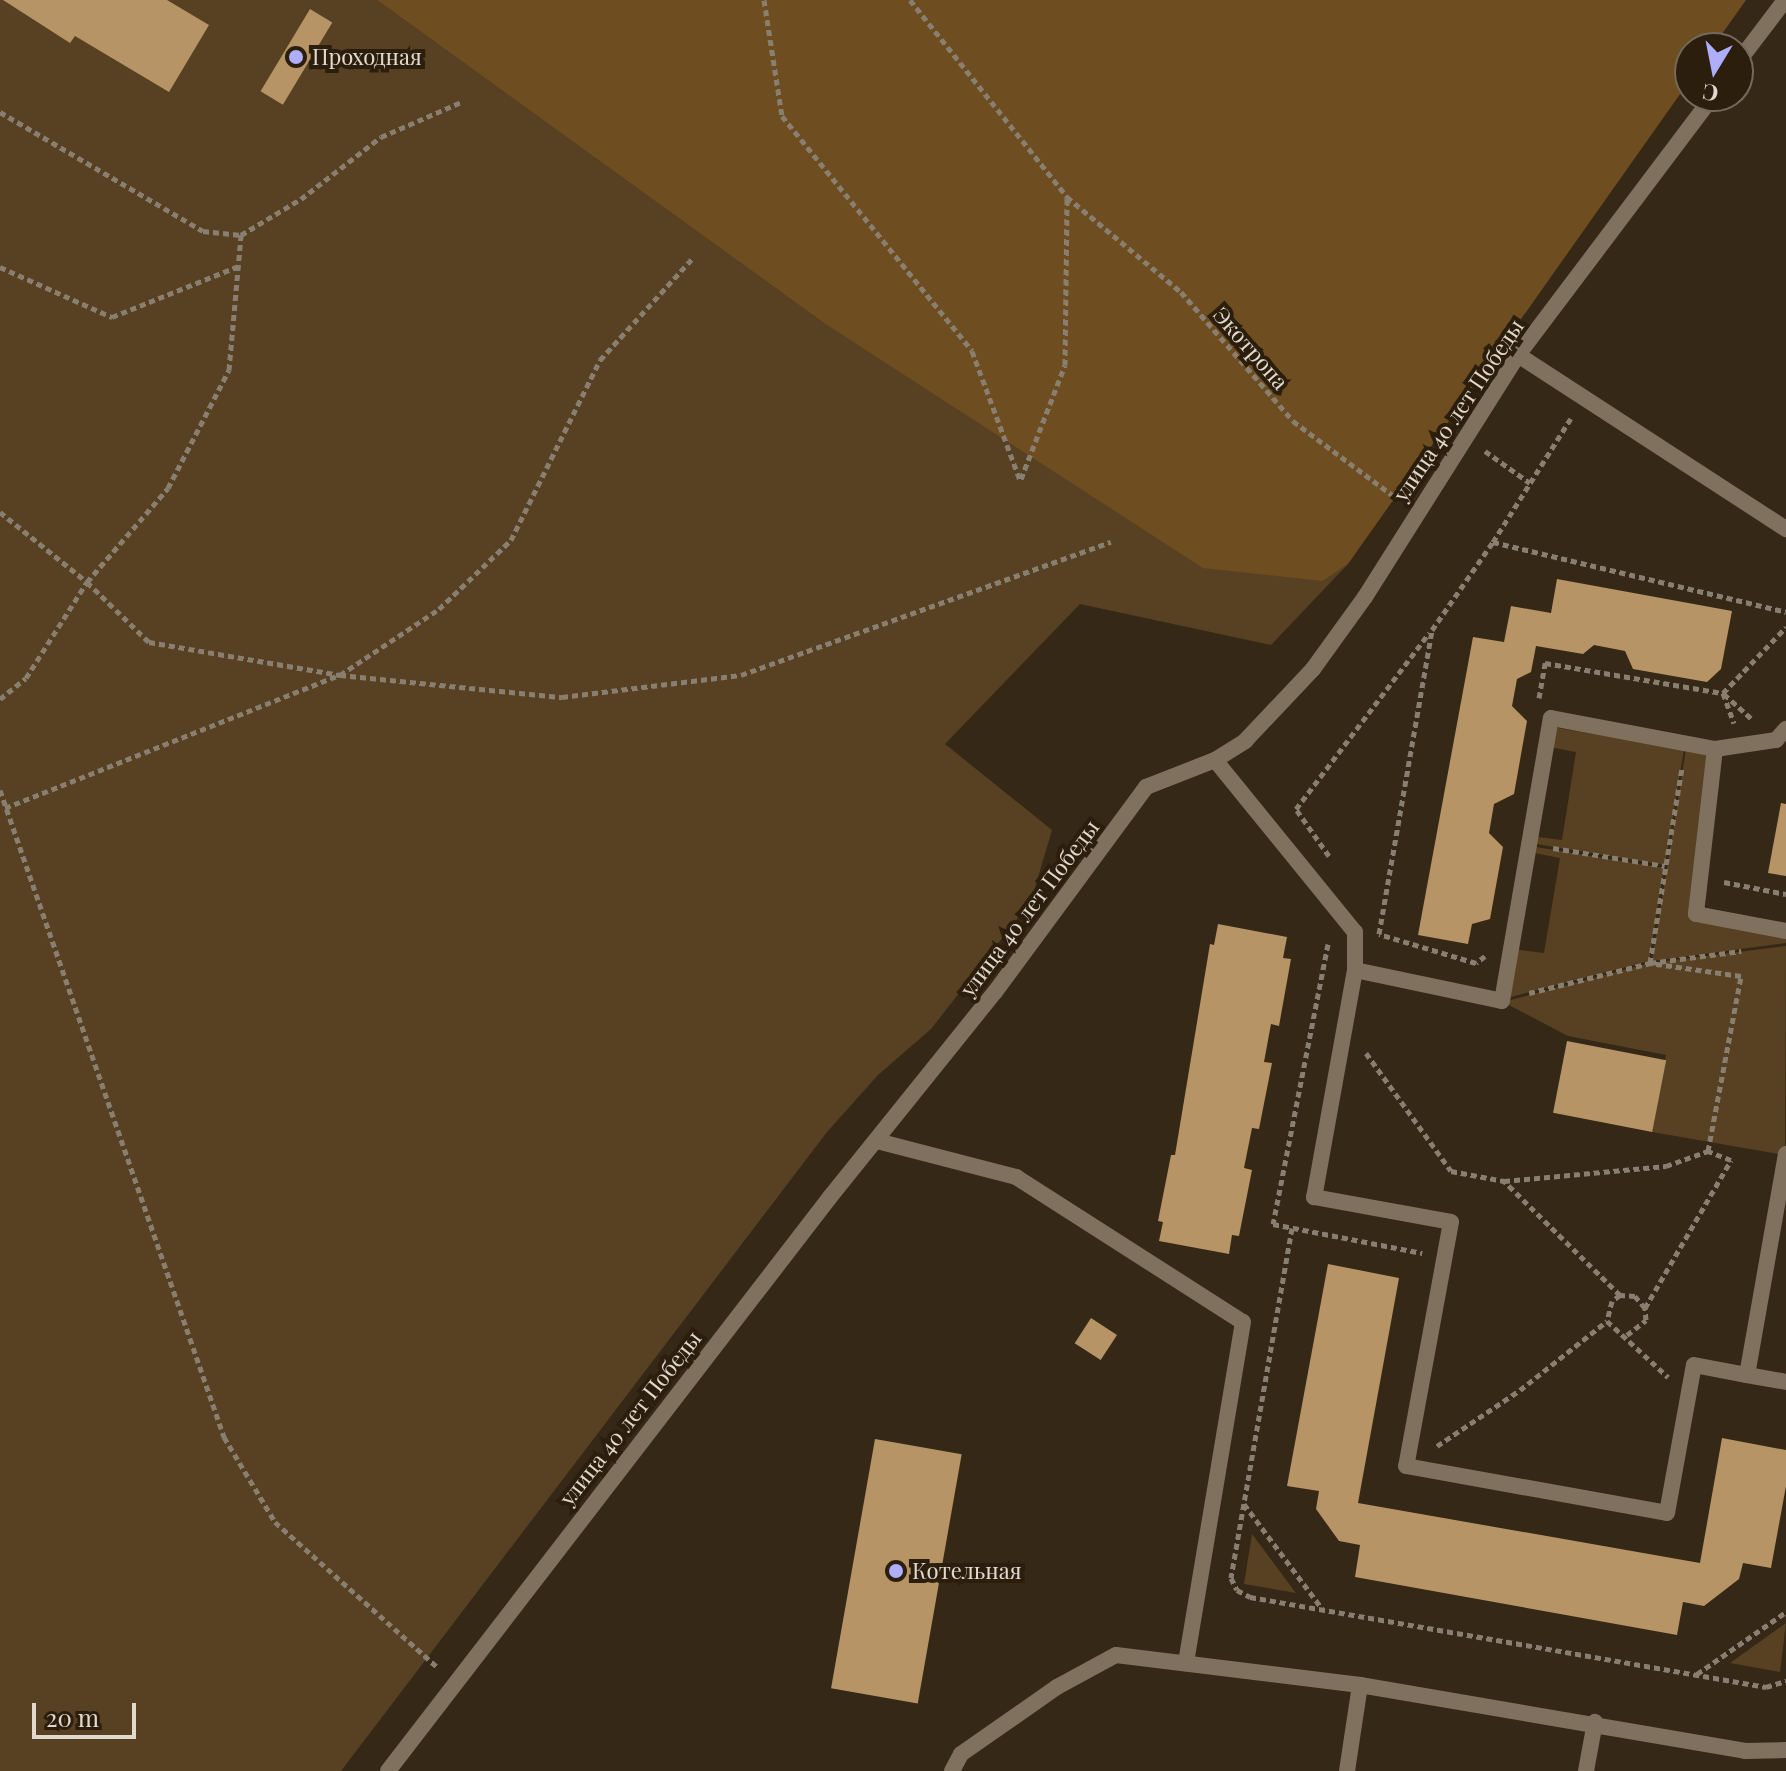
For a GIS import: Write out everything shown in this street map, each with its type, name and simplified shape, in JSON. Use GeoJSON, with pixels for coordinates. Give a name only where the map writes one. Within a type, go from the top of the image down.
{"type":"FeatureCollection","features":[{"type":"Feature","properties":{"kind":"street"},"geometry":{"type":"LineString","coordinates":[[1754,41],[1785,0]]}},
{"type":"Feature","properties":{"kind":"street","name":"улица 40 лет Победы"},"geometry":{"type":"LineString","coordinates":[[388,1771],[453,1681],[995,992],[1146,787],[1180,769],[1215,760],[1245,741],[1313,669],[1365,597],[1415,512],[1518,355],[1701,112]]}},
{"type":"Feature","properties":{"kind":"street"},"geometry":{"type":"LineString","coordinates":[[1518,355],[1582,400],[1786,529]]}},
{"type":"Feature","properties":{"kind":"street"},"geometry":{"type":"LineString","coordinates":[[1355,970],[1502,1001],[1551,718],[1715,749],[1776,740],[1786,729]]}},
{"type":"Feature","properties":{"kind":"street"},"geometry":{"type":"LineString","coordinates":[[1715,749],[1696,914],[1786,931]]}},
{"type":"Feature","properties":{"kind":"street"},"geometry":{"type":"LineString","coordinates":[[1215,760],[1355,932],[1355,970],[1314,1197],[1451,1222],[1406,1466],[1667,1513],[1694,1365],[1786,1382]]}},
{"type":"Feature","properties":{"kind":"street"},"geometry":{"type":"LineString","coordinates":[[877,1141],[1016,1177],[1243,1322],[1186,1663]]}},
{"type":"Feature","properties":{"kind":"street"},"geometry":{"type":"LineString","coordinates":[[1747,1375],[1786,1154]]}},
{"type":"Feature","properties":{"kind":"street"},"geometry":{"type":"LineString","coordinates":[[952,1771],[961,1754],[1057,1687],[1116,1655],[1360,1685],[1595,1722],[1745,1751],[1786,1750]]}},
{"type":"Feature","properties":{"kind":"street"},"geometry":{"type":"LineString","coordinates":[[1347,1771],[1360,1685]]}},
{"type":"Feature","properties":{"kind":"street"},"geometry":{"type":"LineString","coordinates":[[1586,1771],[1595,1722]]}},
{"type":"Feature","properties":{"kind":"path"},"geometry":{"type":"LineString","coordinates":[[764,0],[782,116],[972,351],[1020,480],[1065,365],[1067,197]]}},
{"type":"Feature","properties":{"kind":"path","name":"Экотропа"},"geometry":{"type":"LineString","coordinates":[[910,0],[1067,197],[1181,292],[1293,421],[1415,512]]}},
{"type":"Feature","properties":{"kind":"path"},"geometry":{"type":"LineString","coordinates":[[0,112],[203,231],[241,235],[301,199],[381,137],[461,102]]}},
{"type":"Feature","properties":{"kind":"path"},"geometry":{"type":"LineString","coordinates":[[0,699],[26,678],[87,582],[168,488],[229,370],[241,235]]}},
{"type":"Feature","properties":{"kind":"path"},"geometry":{"type":"LineString","coordinates":[[5,808],[340,675],[439,609],[511,540],[600,360],[692,259]]}},
{"type":"Feature","properties":{"kind":"path"},"geometry":{"type":"LineString","coordinates":[[0,267],[112,317],[239,266]]}},
{"type":"Feature","properties":{"kind":"path"},"geometry":{"type":"LineString","coordinates":[[1493,542],[1582,400]]}},
{"type":"Feature","properties":{"kind":"path"},"geometry":{"type":"LineString","coordinates":[[1464,435],[1530,483]]}},
{"type":"Feature","properties":{"kind":"path"},"geometry":{"type":"LineString","coordinates":[[0,512],[87,582],[149,642],[340,675],[562,697],[741,675],[1111,542]]}},
{"type":"Feature","properties":{"kind":"path"},"geometry":{"type":"LineString","coordinates":[[1337,865],[1296,809],[1432,630]]}},
{"type":"Feature","properties":{"kind":"path"},"geometry":{"type":"LineString","coordinates":[[1723,693],[1742,745]]}},
{"type":"Feature","properties":{"kind":"path"},"geometry":{"type":"LineString","coordinates":[[1650,963],[1683,762]]}},
{"type":"Feature","properties":{"kind":"path"},"geometry":{"type":"LineString","coordinates":[[0,790],[224,1437],[275,1522],[453,1681]]}},
{"type":"Feature","properties":{"kind":"path"},"geometry":{"type":"LineString","coordinates":[[1529,844],[1665,866]]}},
{"type":"Feature","properties":{"kind":"path"},"geometry":{"type":"LineString","coordinates":[[1726,868],[1724,882],[1786,894]]}},
{"type":"Feature","properties":{"kind":"path"},"geometry":{"type":"LineString","coordinates":[[1337,908],[1273,1224],[1433,1255]]}},
{"type":"Feature","properties":{"kind":"path"},"geometry":{"type":"LineString","coordinates":[[1372,920],[1379,934]]}},
{"type":"Feature","properties":{"kind":"path"},"geometry":{"type":"LineString","coordinates":[[1502,1001],[1650,963],[1756,949]]}},
{"type":"Feature","properties":{"kind":"path"},"geometry":{"type":"LineString","coordinates":[[1650,963],[1741,976],[1708,1151]]}},
{"type":"Feature","properties":{"kind":"path"},"geometry":{"type":"LineString","coordinates":[[1345,1025],[1451,1171],[1504,1181],[1666,1166],[1708,1151],[1731,1160],[1645,1308],[1639,1330],[1627,1335]]}},
{"type":"Feature","properties":{"kind":"path"},"geometry":{"type":"LineString","coordinates":[[1504,1181],[1620,1295]]}},
{"type":"Feature","properties":{"kind":"path"},"geometry":{"type":"LineString","coordinates":[[1292,1228],[1231,1578],[1237,1590],[1323,1610],[1766,1687],[1786,1681]]}},
{"type":"Feature","properties":{"kind":"path"},"geometry":{"type":"LineString","coordinates":[[1406,1466],[1520,1390],[1607,1321],[1612,1301],[1620,1295],[1635,1296],[1645,1308]]}},
{"type":"Feature","properties":{"kind":"path"},"geometry":{"type":"LineString","coordinates":[[1607,1321],[1627,1335],[1688,1397]]}},
{"type":"Feature","properties":{"kind":"path"},"geometry":{"type":"LineString","coordinates":[[1244,1503],[1323,1610]]}},
{"type":"Feature","properties":{"kind":"path"},"geometry":{"type":"LineString","coordinates":[[1696,1674],[1786,1612]]}},
{"type":"Feature","properties":{"kind":"shaded area"},"geometry":{"type":"Polygon","coordinates":[[[0,0],[377,0],[821,321],[1323,581],[1348,564],[1271,645],[1080,604],[945,744],[1052,830],[1031,901],[931,1029],[878,1075],[827,1132],[341,1771],[0,1771],[0,0]]]}},
{"type":"Feature","properties":{"kind":"shaded area"},"geometry":{"type":"Polygon","coordinates":[[[377,0],[1746,0],[1723,32],[1674,32],[1674,103],[1348,564],[1323,581],[1203,568],[821,321],[377,0]]]}},
{"type":"Feature","properties":{"kind":"shaded area"},"geometry":{"type":"Polygon","coordinates":[[[1552,727],[1684,749],[1665,865],[1530,843],[1531,836],[1562,840],[1576,752],[1549,747],[1552,727]]]}},
{"type":"Feature","properties":{"kind":"shaded area"},"geometry":{"type":"Polygon","coordinates":[[[1686,749],[1714,755],[1694,915],[1786,932],[1786,943],[1652,961],[1686,749]]]}},
{"type":"Feature","properties":{"kind":"shaded area"},"geometry":{"type":"Polygon","coordinates":[[[1530,846],[1664,868],[1649,961],[1503,999],[1513,949],[1544,953],[1560,858],[1529,852],[1530,846]]]}},
{"type":"Feature","properties":{"kind":"shaded area"},"geometry":{"type":"Polygon","coordinates":[[[1786,946],[1785,1155],[1652,1132],[1666,1055],[1568,1036],[1503,1002],[1650,963],[1786,946]]]}},
{"type":"Feature","properties":{"kind":"shaded area"},"geometry":{"type":"Polygon","coordinates":[[[1252,1534],[1296,1593],[1244,1584],[1252,1534]]]}},
{"type":"Feature","properties":{"kind":"shaded area"},"geometry":{"type":"Polygon","coordinates":[[[1786,1623],[1780,1672],[1730,1663],[1786,1623]]]}},
{"type":"Feature","properties":{"kind":"building"},"geometry":{"type":"Polygon","coordinates":[[[3,0],[167,0],[209,25],[169,92],[75,36],[70,43],[3,0]]]}},
{"type":"Feature","properties":{"kind":"building","name":"Проходная"},"geometry":{"type":"Polygon","coordinates":[[[310,9],[332,22],[283,105],[261,91],[310,9]]]}},
{"type":"Feature","properties":{"kind":"building"},"geometry":{"type":"Polygon","coordinates":[[[1557,579],[1732,611],[1721,669],[1707,682],[1633,669],[1625,651],[1594,645],[1583,654],[1536,646],[1531,672],[1517,679],[1512,706],[1527,721],[1514,794],[1494,804],[1489,833],[1503,847],[1490,919],[1472,924],[1468,944],[1418,935],[1473,637],[1504,642],[1511,606],[1551,613],[1557,579]]]}},
{"type":"Feature","properties":{"kind":"building"},"geometry":{"type":"Polygon","coordinates":[[[1781,803],[1786,804],[1786,876],[1768,873],[1781,803]]]}},
{"type":"Feature","properties":{"kind":"building"},"geometry":{"type":"Polygon","coordinates":[[[1218,924],[1287,937],[1283,958],[1291,959],[1279,1026],[1271,1024],[1264,1062],[1272,1063],[1259,1129],[1252,1128],[1244,1168],[1252,1170],[1239,1236],[1232,1235],[1229,1254],[1159,1241],[1163,1222],[1158,1221],[1171,1155],[1175,1155],[1210,944],[1214,945],[1218,924]]]}},
{"type":"Feature","properties":{"kind":"building"},"geometry":{"type":"Polygon","coordinates":[[[1567,1041],[1666,1060],[1652,1132],[1553,1113],[1567,1041]]]}},
{"type":"Feature","properties":{"kind":"building"},"geometry":{"type":"Polygon","coordinates":[[[1328,1264],[1399,1278],[1358,1503],[1700,1563],[1722,1438],[1786,1450],[1786,1486],[1771,1568],[1743,1563],[1739,1579],[1704,1606],[1683,1602],[1677,1635],[1355,1577],[1360,1545],[1339,1541],[1316,1509],[1319,1491],[1287,1486],[1328,1264]]]}},
{"type":"Feature","properties":{"kind":"building"},"geometry":{"type":"Polygon","coordinates":[[[1091,1318],[1117,1335],[1101,1360],[1075,1343],[1091,1318]]]}},
{"type":"Feature","properties":{"kind":"building","name":"Котельная"},"geometry":{"type":"Polygon","coordinates":[[[875,1439],[962,1454],[918,1703],[831,1688],[875,1439]]]}},
{"type":"Feature","properties":{"kind":"place","name":"Проходная"},"geometry":{"type":"Point","coordinates":[296,57]}},
{"type":"Feature","properties":{"kind":"place","name":"Котельная"},"geometry":{"type":"Point","coordinates":[896,1571]}}]}
